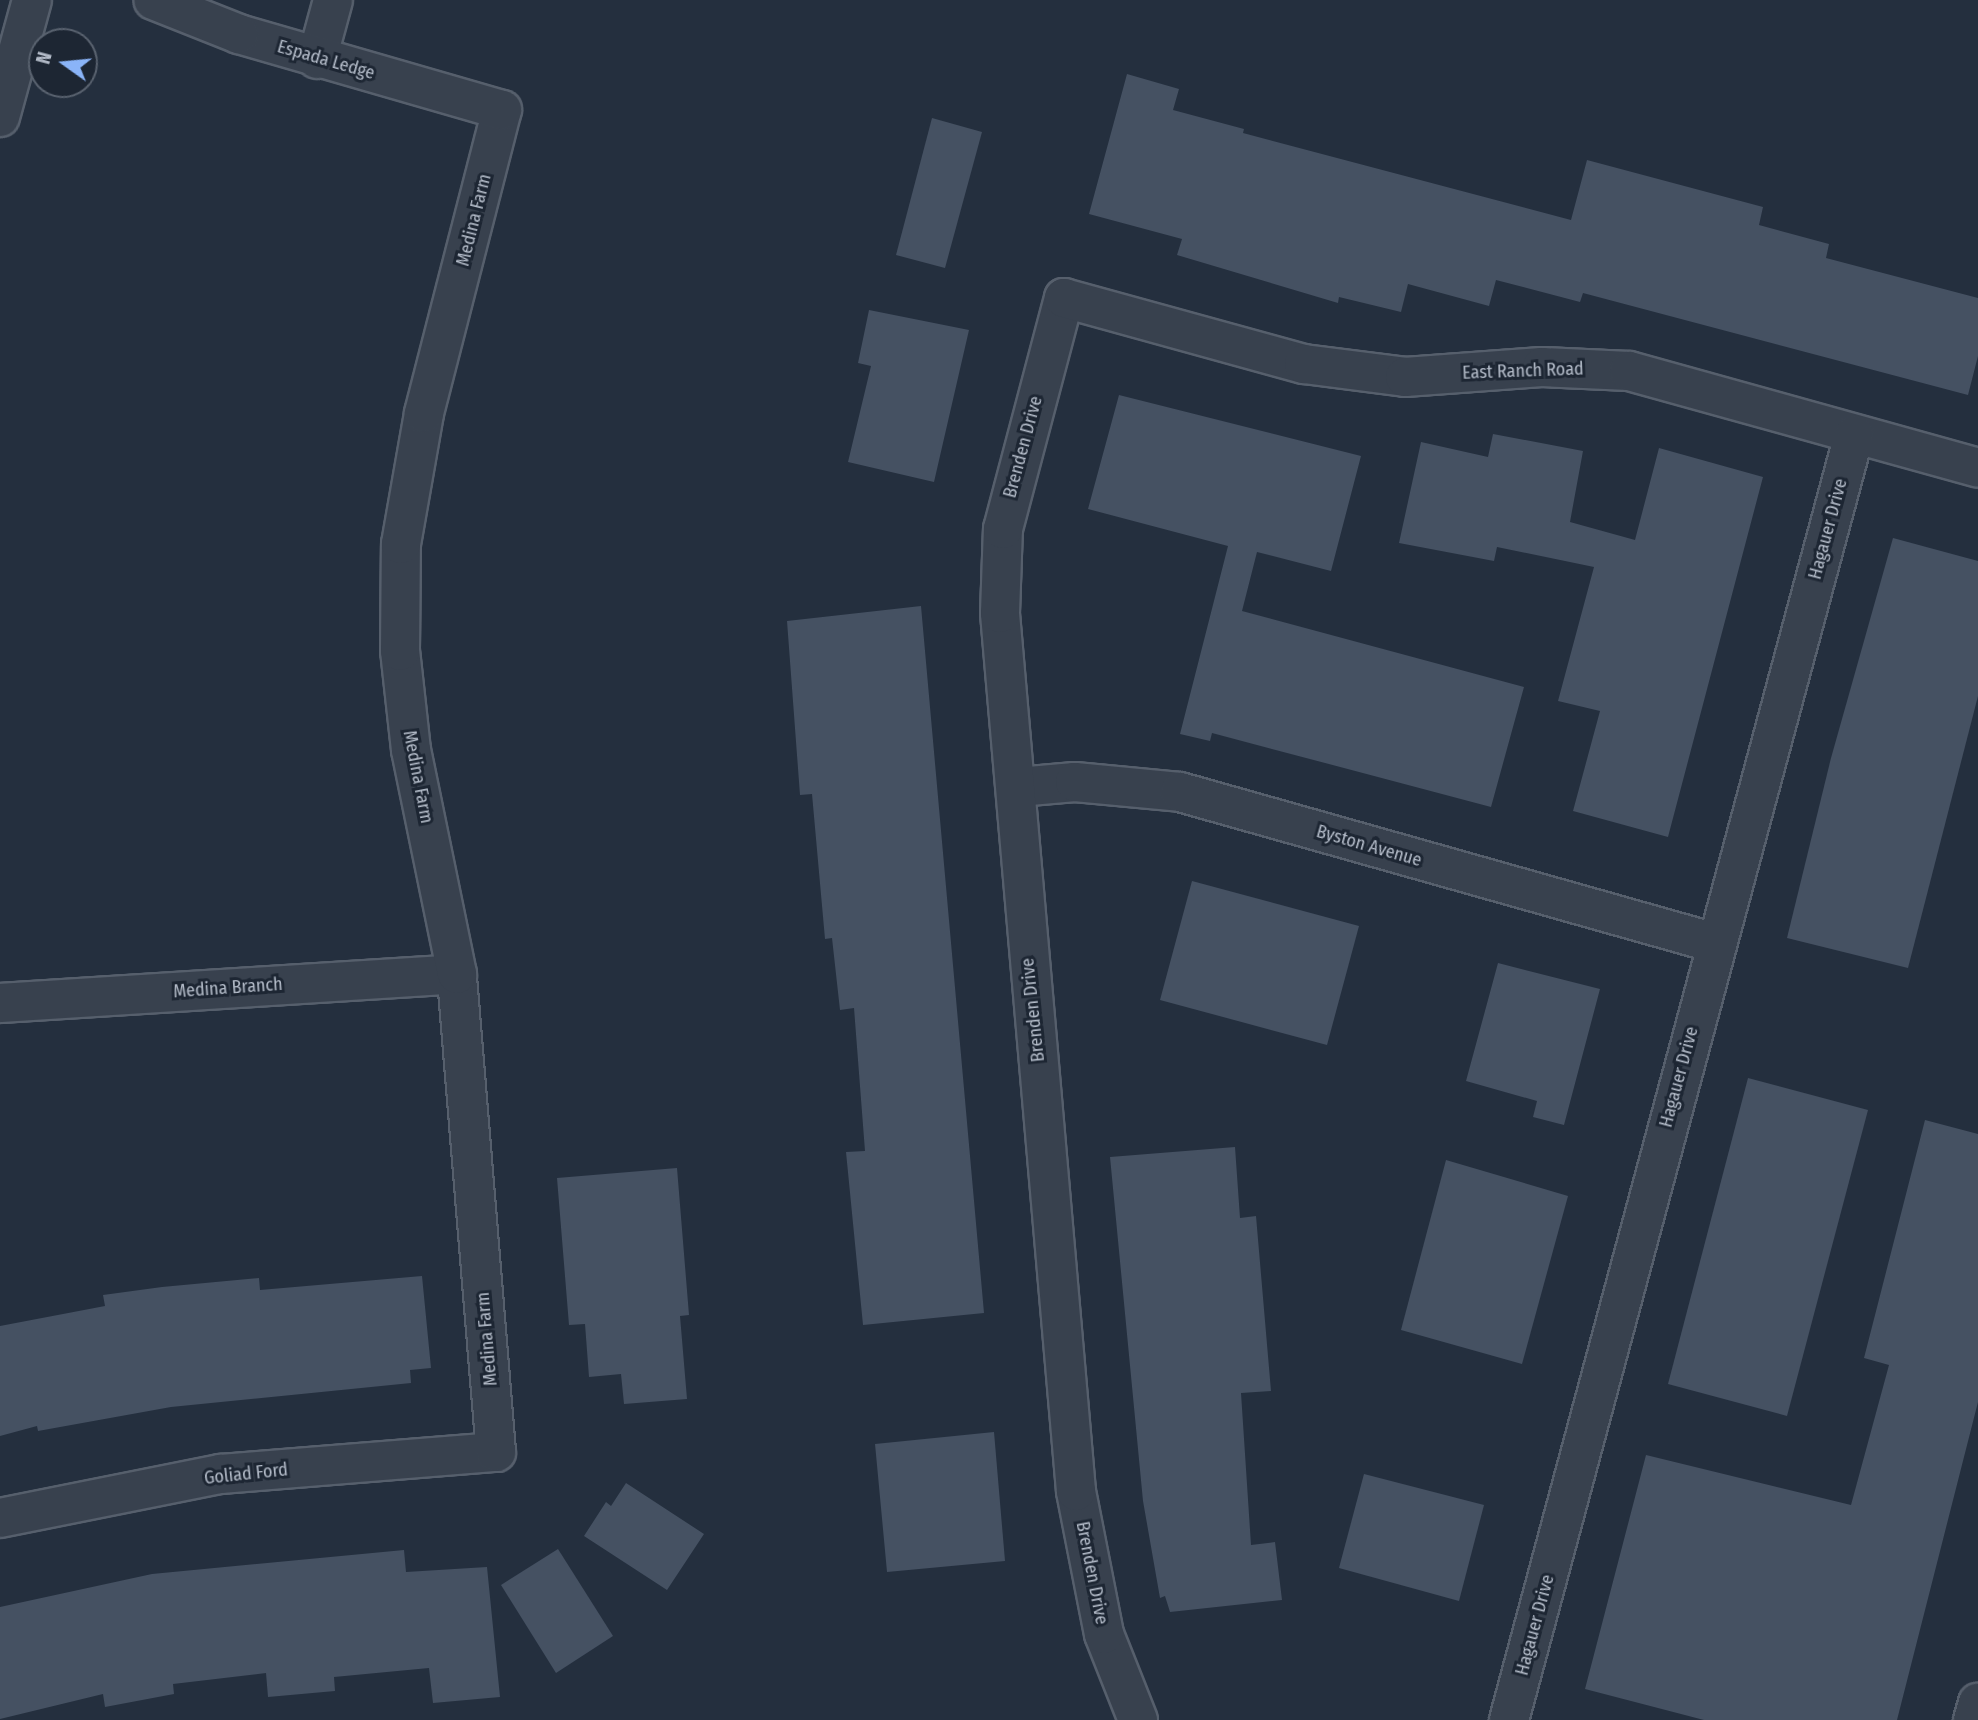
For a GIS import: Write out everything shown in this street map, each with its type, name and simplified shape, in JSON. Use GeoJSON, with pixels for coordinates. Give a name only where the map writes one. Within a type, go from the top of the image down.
{"type":"FeatureCollection","features":[{"type":"Feature","properties":{"kind":"street"},"geometry":{"type":"LineString","coordinates":[[0,117],[32,0]]}},
{"type":"Feature","properties":{"kind":"street","name":"Espada Ledge"},"geometry":{"type":"LineString","coordinates":[[153,0],[317,59],[502,110]]}},
{"type":"Feature","properties":{"kind":"street"},"geometry":{"type":"LineString","coordinates":[[317,59],[334,0]]}},
{"type":"Feature","properties":{"kind":"street","name":"Medina Farm"},"geometry":{"type":"LineString","coordinates":[[496,1452],[457,974],[411,750],[400,651],[401,544],[424,414],[502,110]]}},
{"type":"Feature","properties":{"kind":"street","name":"East Ranch Road"},"geometry":{"type":"LineString","coordinates":[[1063,298],[1329,367],[1405,377],[1542,367],[1629,371],[1978,468]]}},
{"type":"Feature","properties":{"kind":"street","name":"Brenden Drive"},"geometry":{"type":"LineString","coordinates":[[1063,298],[1003,529],[1000,613],[1018,787],[1020,884],[1076,1492],[1104,1634],[1138,1720]]}},
{"type":"Feature","properties":{"kind":"street","name":"Hagauer Drive"},"geometry":{"type":"LineString","coordinates":[[1509,1720],[1714,943],[1854,435]]}},
{"type":"Feature","properties":{"kind":"street","name":"Byston Avenue"},"geometry":{"type":"LineString","coordinates":[[1018,787],[1075,782],[1180,793],[1714,943]]}},
{"type":"Feature","properties":{"kind":"street","name":"Medina Branch"},"geometry":{"type":"LineString","coordinates":[[0,1003],[457,974]]}},
{"type":"Feature","properties":{"kind":"street","name":"Goliad Ford"},"geometry":{"type":"LineString","coordinates":[[0,1518],[221,1474],[496,1452]]}},
{"type":"Feature","properties":{"kind":"street"},"geometry":{"type":"LineString","coordinates":[[1973,1720],[1978,1703]]}},
{"type":"Feature","properties":{"kind":"building"},"geometry":{"type":"Polygon","coordinates":[[[1127,74],[1179,89],[1173,110],[1244,129],[1243,133],[1571,220],[1587,160],[1763,207],[1759,225],[1829,244],[1826,258],[1978,298],[1978,356],[1968,395],[1583,293],[1580,302],[1496,280],[1489,306],[1408,284],[1401,312],[1339,297],[1338,303],[1177,255],[1182,239],[1089,214],[1127,74]]]}},
{"type":"Feature","properties":{"kind":"building"},"geometry":{"type":"Polygon","coordinates":[[[932,118],[982,132],[945,268],[896,255],[932,118]]]}},
{"type":"Feature","properties":{"kind":"building"},"geometry":{"type":"Polygon","coordinates":[[[869,310],[969,330],[934,482],[848,462],[871,366],[858,363],[869,310]]]}},
{"type":"Feature","properties":{"kind":"building"},"geometry":{"type":"Polygon","coordinates":[[[1119,395],[1361,456],[1331,571],[1257,552],[1242,611],[1524,687],[1491,807],[1212,733],[1210,741],[1180,734],[1228,546],[1088,509],[1119,395]]]}},
{"type":"Feature","properties":{"kind":"building"},"geometry":{"type":"Polygon","coordinates":[[[1493,434],[1583,451],[1570,522],[1635,540],[1659,448],[1763,477],[1668,837],[1573,811],[1600,711],[1558,701],[1594,567],[1497,547],[1494,561],[1399,543],[1421,442],[1488,457],[1493,434]]]}},
{"type":"Feature","properties":{"kind":"building"},"geometry":{"type":"Polygon","coordinates":[[[1893,538],[1978,561],[1978,696],[1908,968],[1787,938],[1831,758],[1893,538]]]}},
{"type":"Feature","properties":{"kind":"building"},"geometry":{"type":"Polygon","coordinates":[[[921,606],[984,1313],[863,1325],[846,1152],[865,1151],[854,1008],[840,1010],[832,938],[825,939],[812,794],[800,795],[787,621],[921,606]]]}},
{"type":"Feature","properties":{"kind":"building"},"geometry":{"type":"Polygon","coordinates":[[[1192,881],[1359,926],[1327,1045],[1160,1000],[1192,881]]]}},
{"type":"Feature","properties":{"kind":"building"},"geometry":{"type":"Polygon","coordinates":[[[1498,963],[1600,989],[1564,1125],[1533,1117],[1537,1101],[1466,1081],[1498,963]]]}},
{"type":"Feature","properties":{"kind":"building"},"geometry":{"type":"Polygon","coordinates":[[[1748,1078],[1868,1110],[1787,1416],[1668,1384],[1748,1078]]]}},
{"type":"Feature","properties":{"kind":"building"},"geometry":{"type":"Polygon","coordinates":[[[1925,1120],[1978,1134],[1978,1402],[1897,1720],[1704,1720],[1585,1689],[1646,1455],[1851,1505],[1889,1365],[1864,1358],[1925,1120]]]}},
{"type":"Feature","properties":{"kind":"building"},"geometry":{"type":"Polygon","coordinates":[[[1235,1147],[1240,1218],[1256,1216],[1271,1391],[1241,1393],[1251,1545],[1275,1542],[1282,1600],[1170,1612],[1165,1596],[1160,1598],[1143,1501],[1110,1157],[1235,1147]]]}},
{"type":"Feature","properties":{"kind":"building"},"geometry":{"type":"Polygon","coordinates":[[[1446,1160],[1568,1196],[1522,1364],[1401,1330],[1446,1160]]]}},
{"type":"Feature","properties":{"kind":"building"},"geometry":{"type":"Polygon","coordinates":[[[677,1168],[689,1315],[680,1316],[687,1399],[624,1404],[621,1374],[589,1377],[585,1324],[569,1325],[557,1178],[677,1168]]]}},
{"type":"Feature","properties":{"kind":"building"},"geometry":{"type":"Polygon","coordinates":[[[422,1276],[431,1368],[410,1370],[411,1383],[171,1407],[38,1431],[37,1426],[0,1436],[0,1326],[105,1306],[103,1295],[162,1287],[259,1278],[260,1290],[422,1276]]]}},
{"type":"Feature","properties":{"kind":"building"},"geometry":{"type":"Polygon","coordinates":[[[994,1432],[1005,1561],[887,1572],[875,1444],[994,1432]]]}},
{"type":"Feature","properties":{"kind":"building"},"geometry":{"type":"Polygon","coordinates":[[[1364,1474],[1484,1505],[1459,1601],[1339,1568],[1364,1474]]]}},
{"type":"Feature","properties":{"kind":"building"},"geometry":{"type":"Polygon","coordinates":[[[626,1483],[704,1534],[667,1590],[584,1536],[606,1502],[611,1506],[626,1483]]]}},
{"type":"Feature","properties":{"kind":"building"},"geometry":{"type":"Polygon","coordinates":[[[558,1549],[613,1636],[556,1673],[501,1585],[558,1549]]]}},
{"type":"Feature","properties":{"kind":"building"},"geometry":{"type":"Polygon","coordinates":[[[404,1550],[406,1572],[487,1567],[500,1697],[433,1703],[429,1668],[334,1677],[335,1691],[268,1697],[266,1673],[173,1684],[174,1694],[105,1707],[103,1694],[0,1719],[0,1607],[152,1574],[404,1550]]]}}]}
